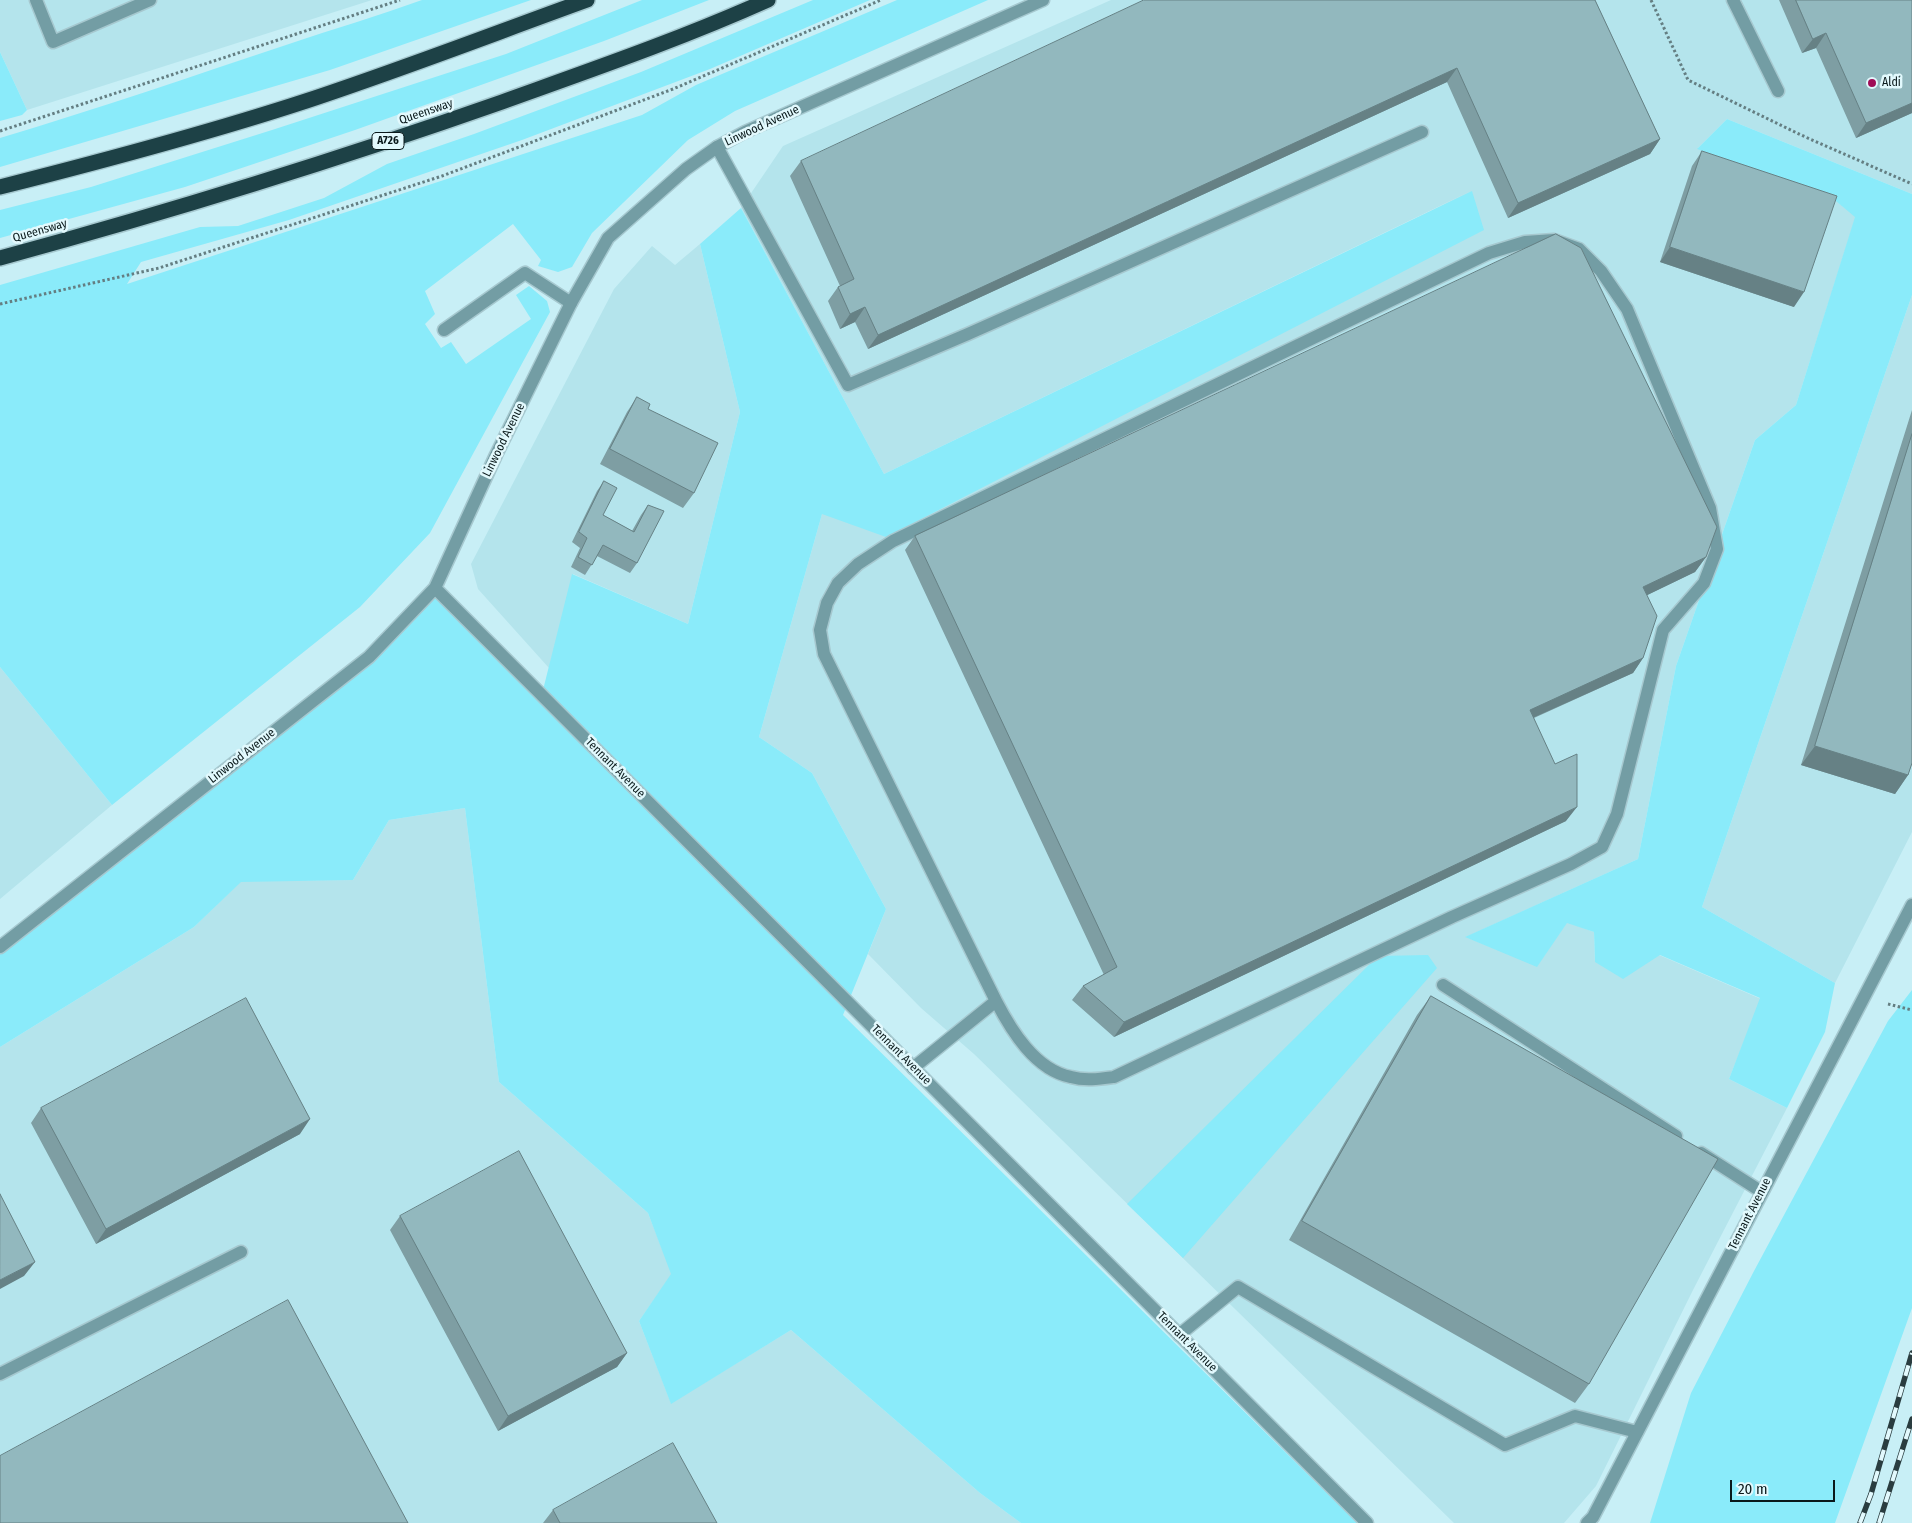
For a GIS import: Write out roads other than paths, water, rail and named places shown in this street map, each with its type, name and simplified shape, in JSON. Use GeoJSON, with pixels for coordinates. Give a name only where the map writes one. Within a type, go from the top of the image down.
{"type":"FeatureCollection","features":[{"type":"Feature","properties":{"kind":"highway"},"geometry":{"type":"LineString","coordinates":[[0,187],[125,155],[296,104],[444,53],[587,0]]}},
{"type":"Feature","properties":{"kind":"highway","name":"Queensway"},"geometry":{"type":"LineString","coordinates":[[0,258],[272,178],[418,131],[575,76],[729,18],[768,0]]}},
{"type":"Feature","properties":{"kind":"street"},"geometry":{"type":"LineString","coordinates":[[36,0],[53,42],[134,3],[150,0]]}},
{"type":"Feature","properties":{"kind":"street","name":"Linwood Avenue"},"geometry":{"type":"LineString","coordinates":[[0,947],[369,657],[435,588],[496,455],[571,303],[608,238],[686,169],[745,132],[1043,0]]}},
{"type":"Feature","properties":{"kind":"street"},"geometry":{"type":"LineString","coordinates":[[1733,0],[1778,91]]}},
{"type":"Feature","properties":{"kind":"street"},"geometry":{"type":"LineString","coordinates":[[717,148],[848,385],[978,330],[1422,132]]}},
{"type":"Feature","properties":{"kind":"street"},"geometry":{"type":"LineString","coordinates":[[1554,240],[1579,249],[1601,270],[1627,309],[1710,508],[1717,549],[1704,583],[1663,630],[1617,814],[1602,847],[1571,864],[1452,917],[1114,1076],[1091,1080],[1069,1077],[1049,1068],[1032,1054],[1009,1026],[996,1001],[824,654],[820,630],[827,604],[838,583],[858,564],[893,541],[1489,253],[1525,242],[1554,240]]}},
{"type":"Feature","properties":{"kind":"street"},"geometry":{"type":"LineString","coordinates":[[444,330],[526,273],[571,303]]}},
{"type":"Feature","properties":{"kind":"street","name":"Tennant Avenue"},"geometry":{"type":"LineString","coordinates":[[435,588],[1366,1523]]}},
{"type":"Feature","properties":{"kind":"street","name":"Tennant Avenue"},"geometry":{"type":"LineString","coordinates":[[1587,1523],[1593,1517],[1912,905]]}},
{"type":"Feature","properties":{"kind":"street"},"geometry":{"type":"LineString","coordinates":[[1443,985],[1762,1192]]}},
{"type":"Feature","properties":{"kind":"street"},"geometry":{"type":"LineString","coordinates":[[913,1068],[996,1001]]}},
{"type":"Feature","properties":{"kind":"street"},"geometry":{"type":"LineString","coordinates":[[0,1374],[241,1252]]}},
{"type":"Feature","properties":{"kind":"street"},"geometry":{"type":"LineString","coordinates":[[1180,1335],[1238,1287],[1505,1445],[1575,1416],[1637,1432]]}},
{"type":"Feature","properties":{"kind":"railway"},"geometry":{"type":"LineString","coordinates":[[1860,1523],[1871,1494],[1912,1353]]}},
{"type":"Feature","properties":{"kind":"railway"},"geometry":{"type":"LineString","coordinates":[[1879,1523],[1912,1419]]}},
{"type":"Feature","properties":{"kind":"place","name":"Aldi"},"geometry":{"type":"Point","coordinates":[1872,83]}}]}
